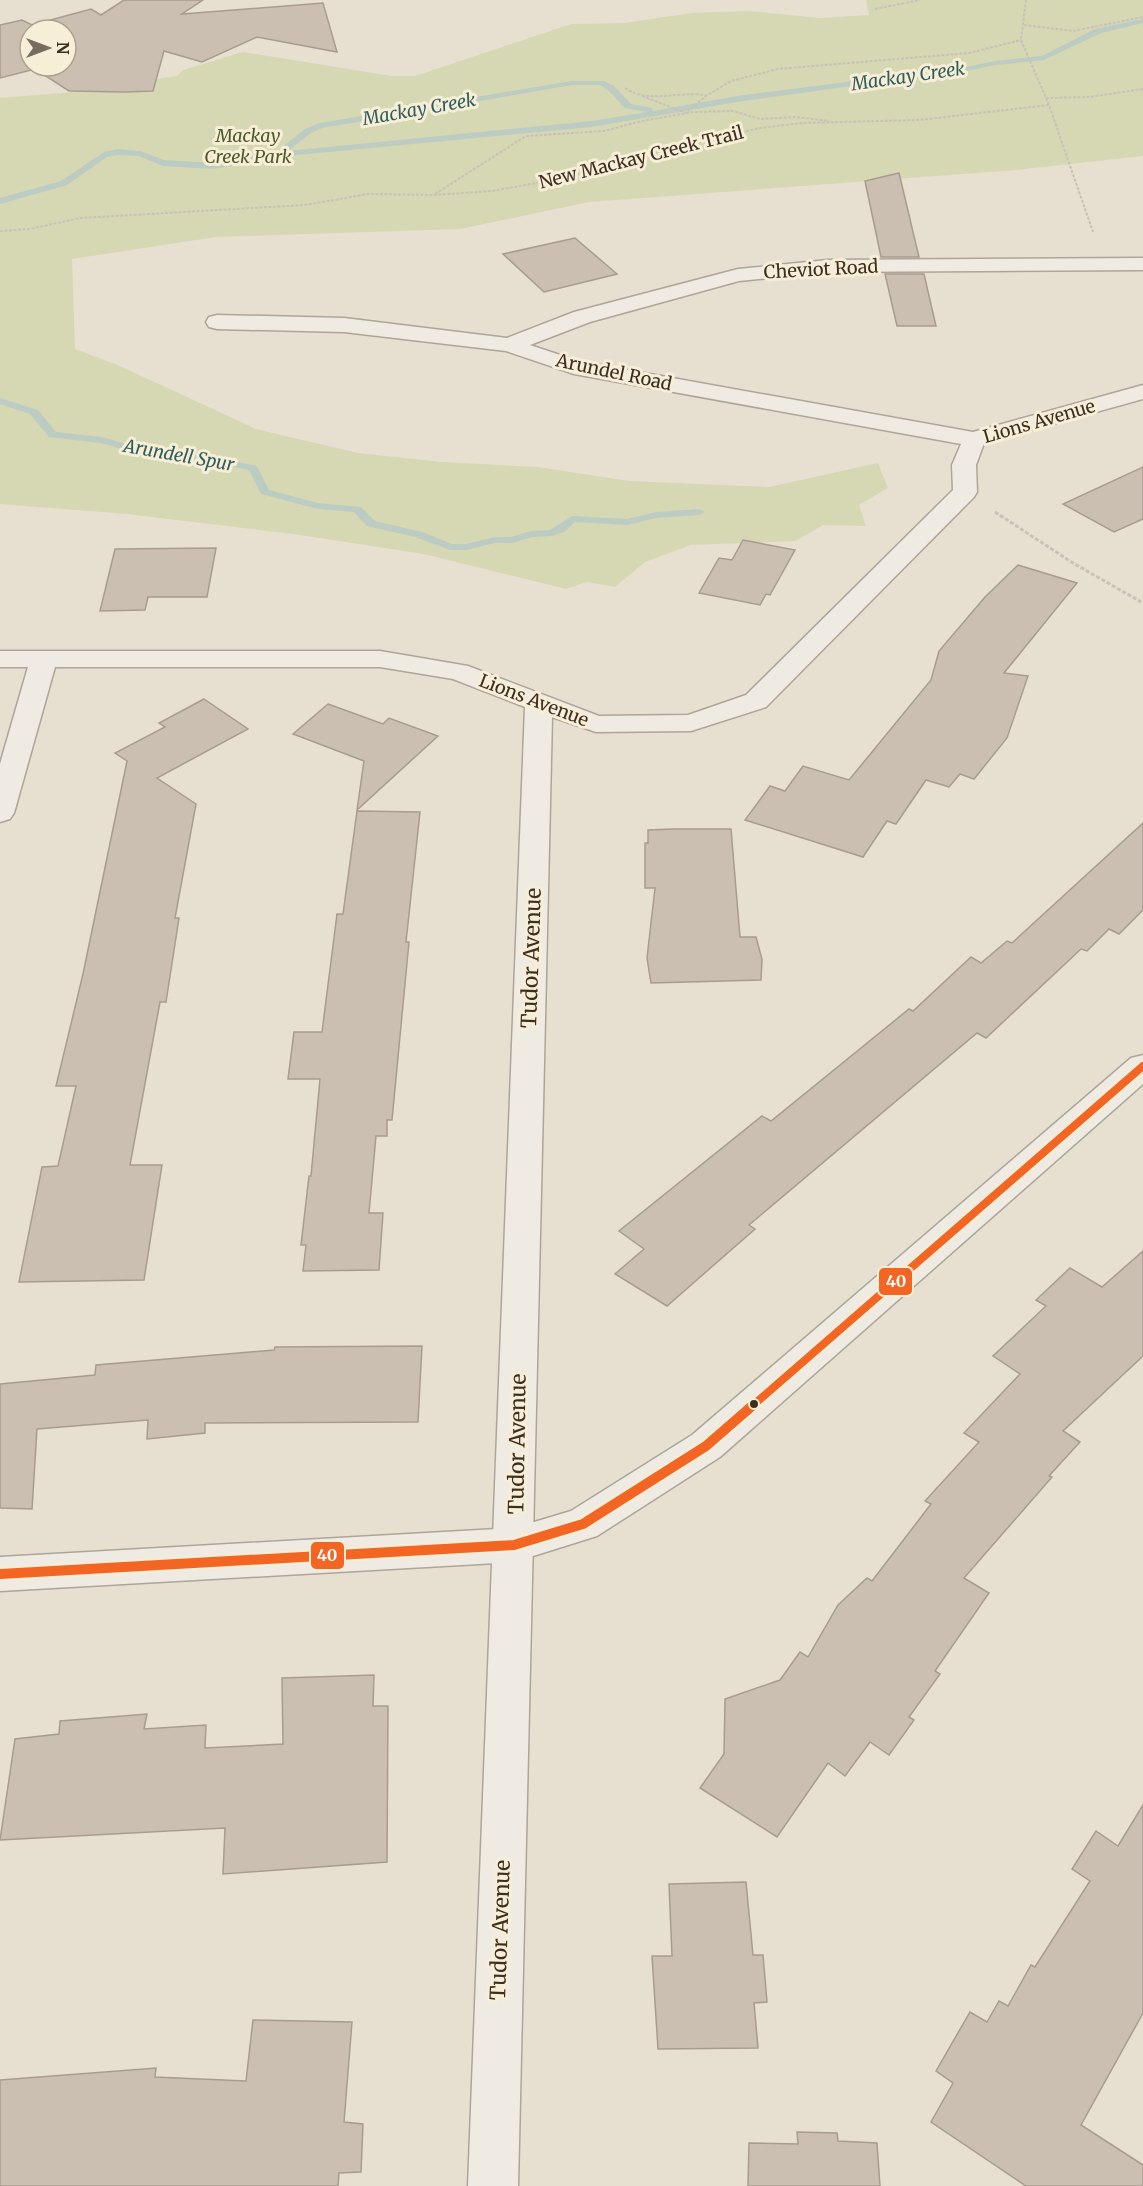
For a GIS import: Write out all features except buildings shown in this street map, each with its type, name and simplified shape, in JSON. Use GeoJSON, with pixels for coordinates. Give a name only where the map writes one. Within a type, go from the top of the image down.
{"type":"FeatureCollection","features":[{"type":"Feature","properties":{"kind":"street","name":"Cheviot Road"},"geometry":{"type":"LineString","coordinates":[[509,345],[582,317],[738,275],[828,266],[1143,264]]}},
{"type":"Feature","properties":{"kind":"street","name":"Arundel Road"},"geometry":{"type":"LineString","coordinates":[[217,322],[344,325],[509,345],[574,367],[974,439]]}},
{"type":"Feature","properties":{"kind":"street","name":"Lions Avenue"},"geometry":{"type":"LineString","coordinates":[[0,659],[380,659],[459,672],[596,723],[691,723],[756,700],[965,492],[964,465],[974,439],[1143,392]]}},
{"type":"Feature","properties":{"kind":"street"},"geometry":{"type":"LineString","coordinates":[[0,813],[44,659]]}},
{"type":"Feature","properties":{"kind":"street","name":"Tudor Avenue"},"geometry":{"type":"LineString","coordinates":[[493,2186],[539,702]]}},
{"type":"Feature","properties":{"kind":"street"},"geometry":{"type":"LineString","coordinates":[[0,1574],[514,1545],[583,1524],[706,1446],[1143,1066]]}},
{"type":"Feature","properties":{"kind":"path"},"geometry":{"type":"LineString","coordinates":[[875,9],[920,0]]}},
{"type":"Feature","properties":{"kind":"path"},"geometry":{"type":"LineString","coordinates":[[1026,0],[1021,40],[1049,105],[1104,264]]}},
{"type":"Feature","properties":{"kind":"path"},"geometry":{"type":"LineString","coordinates":[[1024,25],[1073,31],[1143,17]]}},
{"type":"Feature","properties":{"kind":"path"},"geometry":{"type":"LineString","coordinates":[[686,113],[706,96],[731,81],[778,69],[982,51],[1021,40]]}},
{"type":"Feature","properties":{"kind":"path"},"geometry":{"type":"LineString","coordinates":[[625,88],[633,95],[642,96],[687,93],[706,96]]}},
{"type":"Feature","properties":{"kind":"path"},"geometry":{"type":"LineString","coordinates":[[1046,98],[1089,97],[1143,89]]}},
{"type":"Feature","properties":{"kind":"path"},"geometry":{"type":"LineString","coordinates":[[642,96],[686,113]]}},
{"type":"Feature","properties":{"kind":"path"},"geometry":{"type":"LineString","coordinates":[[434,195],[526,136],[604,131],[642,121],[701,112],[734,111],[760,119],[796,117],[848,123],[919,120],[1049,105]]}},
{"type":"Feature","properties":{"kind":"path","name":"New Mackay Creek Trail"},"geometry":{"type":"LineString","coordinates":[[0,231],[30,229],[80,218],[305,205],[342,196],[434,195],[492,191],[570,177],[615,161],[760,128],[801,123],[848,123]]}},
{"type":"Feature","properties":{"kind":"path"},"geometry":{"type":"LineString","coordinates":[[965,492],[1073,563],[1143,603]]}},
{"type":"Feature","properties":{"kind":"green space","name":"Mackay Creek Park"},"geometry":{"type":"Polygon","coordinates":[[[866,0],[1143,0],[1143,156],[1016,170],[589,202],[460,229],[216,237],[72,259],[75,349],[120,366],[256,429],[358,453],[442,462],[538,467],[629,481],[769,487],[878,463],[888,488],[859,505],[866,526],[823,525],[796,541],[691,545],[645,562],[615,587],[587,582],[566,589],[424,554],[293,534],[127,514],[0,504],[0,98],[74,92],[177,76],[183,70],[243,52],[392,76],[415,76],[571,24],[624,23],[692,13],[748,11],[820,18],[869,15],[866,0]]]}},
{"type":"Feature","properties":{"kind":"waterway","name":"Mackay Creek"},"geometry":{"type":"LineString","coordinates":[[0,201],[64,183],[104,155],[117,152],[140,154],[163,163],[213,166],[297,152],[592,124],[737,99],[894,78],[934,76],[995,63],[1044,58],[1098,31],[1143,21]]}},
{"type":"Feature","properties":{"kind":"waterway","name":"Mackay Creek"},"geometry":{"type":"LineString","coordinates":[[279,154],[308,131],[320,126],[572,83],[601,83],[611,88],[628,106],[649,110]]}},
{"type":"Feature","properties":{"kind":"waterway","name":"Arundell Spur"},"geometry":{"type":"LineString","coordinates":[[0,401],[34,412],[53,435],[102,440],[142,452],[169,451],[253,468],[265,492],[318,506],[357,509],[371,524],[418,534],[450,547],[466,547],[495,540],[512,540],[531,534],[552,533],[560,530],[572,519],[627,522],[656,515],[699,512]]}},
{"type":"Feature","properties":{"kind":"transit line","name":"40"},"geometry":{"type":"LineString","coordinates":[[0,1574],[514,1545],[583,1524],[706,1446],[1143,1066]]}}]}
